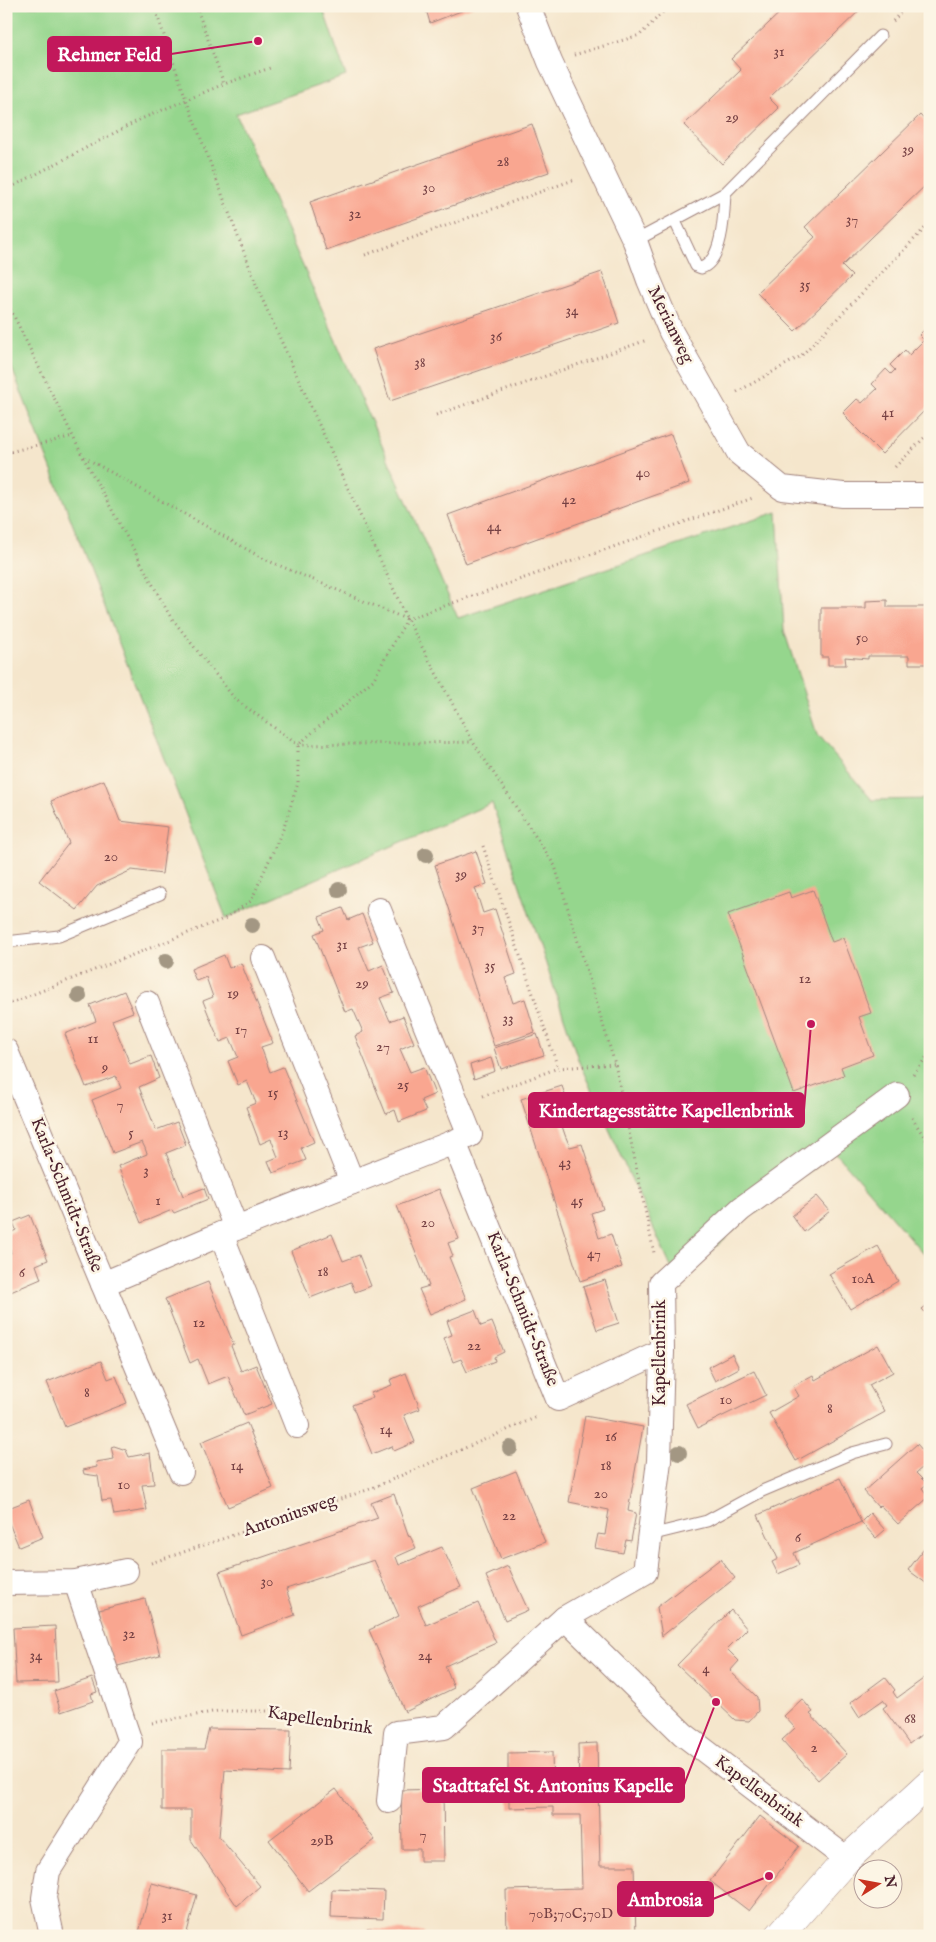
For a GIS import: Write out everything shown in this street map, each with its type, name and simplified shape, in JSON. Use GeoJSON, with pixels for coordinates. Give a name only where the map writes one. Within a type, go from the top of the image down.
{"type":"FeatureCollection","features":[{"type":"Feature","properties":{"kind":"street","name":"Merianweg"},"geometry":{"type":"LineString","coordinates":[[528,6],[550,62],[634,241],[648,280],[671,332],[738,453],[782,488]]}},
{"type":"Feature","properties":{"kind":"street"},"geometry":{"type":"LineString","coordinates":[[782,488],[842,495],[930,495]]}},
{"type":"Feature","properties":{"kind":"street","name":"Karla-Schmidt-Straße"},"geometry":{"type":"LineString","coordinates":[[103,1284],[228,1231],[470,1135],[379,910]]}},
{"type":"Feature","properties":{"kind":"street"},"geometry":{"type":"LineString","coordinates":[[263,958],[352,1182]]}},
{"type":"Feature","properties":{"kind":"street"},"geometry":{"type":"LineString","coordinates":[[147,1003],[297,1426]]}},
{"type":"Feature","properties":{"kind":"street","name":"Karla-Schmidt-Straße"},"geometry":{"type":"LineString","coordinates":[[6,1051],[181,1472]]}},
{"type":"Feature","properties":{"kind":"street","name":"Kapellenbrink"},"geometry":{"type":"LineString","coordinates":[[389,1801],[396,1733],[444,1727],[564,1618],[645,1572],[659,1462],[662,1351],[660,1283],[741,1209],[897,1095]]}},
{"type":"Feature","properties":{"kind":"street","name":"Karla-Schmidt-Straße"},"geometry":{"type":"LineString","coordinates":[[454,1142],[558,1399],[662,1351]]}},
{"type":"Feature","properties":{"kind":"street"},"geometry":{"type":"LineString","coordinates":[[6,1583],[76,1582],[126,1571]]}},
{"type":"Feature","properties":{"kind":"street"},"geometry":{"type":"LineString","coordinates":[[52,1936],[44,1898],[48,1871],[130,1742],[76,1582]]}},
{"type":"Feature","properties":{"kind":"street","name":"Kapellenbrink"},"geometry":{"type":"LineString","coordinates":[[564,1618],[683,1734],[847,1859]]}},
{"type":"Feature","properties":{"kind":"street"},"geometry":{"type":"LineString","coordinates":[[779,1936],[847,1859],[930,1783]]}},
{"type":"Feature","properties":{"kind":"lane"},"geometry":{"type":"LineString","coordinates":[[634,241],[725,193],[880,36]]}},
{"type":"Feature","properties":{"kind":"lane"},"geometry":{"type":"LineString","coordinates":[[675,221],[696,266],[701,268],[708,265],[719,244],[724,219],[725,193]]}},
{"type":"Feature","properties":{"kind":"lane"},"geometry":{"type":"LineString","coordinates":[[6,942],[60,936],[160,894]]}},
{"type":"Feature","properties":{"kind":"lane"},"geometry":{"type":"LineString","coordinates":[[650,1535],[707,1521],[762,1491],[852,1453],[886,1444]]}},
{"type":"Feature","properties":{"kind":"path"},"geometry":{"type":"LineString","coordinates":[[154,6],[186,100],[259,292],[407,619],[473,742],[555,866],[615,1064],[660,1283]]}},
{"type":"Feature","properties":{"kind":"path"},"geometry":{"type":"LineString","coordinates":[[196,6],[224,84]]}},
{"type":"Feature","properties":{"kind":"path"},"geometry":{"type":"LineString","coordinates":[[550,62],[640,35],[669,6]]}},
{"type":"Feature","properties":{"kind":"path"},"geometry":{"type":"LineString","coordinates":[[919,6],[930,21]]}},
{"type":"Feature","properties":{"kind":"path"},"geometry":{"type":"LineString","coordinates":[[6,190],[141,119],[224,84],[270,68]]}},
{"type":"Feature","properties":{"kind":"path"},"geometry":{"type":"LineString","coordinates":[[366,255],[600,171]]}},
{"type":"Feature","properties":{"kind":"path"},"geometry":{"type":"LineString","coordinates":[[712,406],[801,356],[930,223]]}},
{"type":"Feature","properties":{"kind":"path"},"geometry":{"type":"LineString","coordinates":[[6,300],[72,436],[170,616],[235,698],[298,745],[473,742]]}},
{"type":"Feature","properties":{"kind":"path"},"geometry":{"type":"LineString","coordinates":[[436,415],[671,332]]}},
{"type":"Feature","properties":{"kind":"path"},"geometry":{"type":"LineString","coordinates":[[868,495],[930,432]]}},
{"type":"Feature","properties":{"kind":"path"},"geometry":{"type":"LineString","coordinates":[[6,453],[72,436]]}},
{"type":"Feature","properties":{"kind":"path"},"geometry":{"type":"LineString","coordinates":[[83,457],[264,559],[407,619]]}},
{"type":"Feature","properties":{"kind":"path"},"geometry":{"type":"LineString","coordinates":[[6,1004],[226,918],[251,901],[284,827],[298,783],[298,745],[373,680],[407,619],[782,488]]}},
{"type":"Feature","properties":{"kind":"path"},"geometry":{"type":"LineString","coordinates":[[483,846],[558,1068]]}},
{"type":"Feature","properties":{"kind":"path"},"geometry":{"type":"LineString","coordinates":[[458,1106],[558,1068],[615,1064]]}},
{"type":"Feature","properties":{"kind":"path"},"geometry":{"type":"LineString","coordinates":[[897,1095],[930,1146]]}},
{"type":"Feature","properties":{"kind":"path","name":"Antoniusweg"},"geometry":{"type":"LineString","coordinates":[[126,1571],[370,1489],[546,1413],[558,1399]]}},
{"type":"Feature","properties":{"kind":"path","name":"Kapellenbrink"},"geometry":{"type":"LineString","coordinates":[[125,1728],[218,1711],[280,1711],[396,1733]]}},
{"type":"Feature","properties":{"kind":"green space"},"geometry":{"type":"Polygon","coordinates":[[[6,6],[322,6],[346,76],[236,114],[458,618],[777,512],[784,630],[817,735],[872,800],[930,799],[930,1261],[835,1152],[740,1224],[678,1283],[579,1062],[492,803],[226,918],[6,353],[6,6]]]}},
{"type":"Feature","properties":{"kind":"building"},"geometry":{"type":"Polygon","coordinates":[[[425,6],[474,6],[430,23],[425,6]]]}},
{"type":"Feature","properties":{"kind":"building"},"geometry":{"type":"Polygon","coordinates":[[[787,6],[864,6],[769,98],[779,108],[722,164],[684,125],[741,70],[731,59],[787,6]]]}},
{"type":"Feature","properties":{"kind":"building"},"geometry":{"type":"Polygon","coordinates":[[[920,115],[930,126],[930,181],[842,266],[852,276],[795,331],[757,293],[815,237],[805,227],[920,115]]]}},
{"type":"Feature","properties":{"kind":"building"},"geometry":{"type":"Polygon","coordinates":[[[532,124],[549,172],[326,250],[310,202],[532,124]]]}},
{"type":"Feature","properties":{"kind":"building"},"geometry":{"type":"Polygon","coordinates":[[[602,272],[619,323],[390,401],[373,349],[602,272]]]}},
{"type":"Feature","properties":{"kind":"building"},"geometry":{"type":"Polygon","coordinates":[[[930,324],[930,405],[882,454],[843,413],[857,399],[862,403],[877,389],[872,384],[886,369],[891,374],[895,370],[890,365],[905,350],[909,355],[924,340],[919,335],[930,324]]]}},
{"type":"Feature","properties":{"kind":"building"},"geometry":{"type":"Polygon","coordinates":[[[671,434],[689,483],[466,564],[448,515],[671,434]]]}},
{"type":"Feature","properties":{"kind":"building"},"geometry":{"type":"Polygon","coordinates":[[[887,600],[887,607],[930,607],[930,656],[927,656],[927,664],[909,664],[909,656],[868,656],[868,659],[845,657],[846,665],[828,665],[828,657],[821,657],[821,608],[866,608],[866,601],[887,600]]]}},
{"type":"Feature","properties":{"kind":"building"},"geometry":{"type":"Polygon","coordinates":[[[104,780],[120,821],[168,827],[162,874],[132,870],[97,886],[77,910],[39,881],[69,843],[51,801],[104,780]]]}},
{"type":"Feature","properties":{"kind":"building"},"geometry":{"type":"Polygon","coordinates":[[[476,851],[487,884],[475,888],[483,913],[495,909],[516,974],[505,978],[513,1003],[525,999],[535,1032],[494,1046],[435,865],[476,851]]]}},
{"type":"Feature","properties":{"kind":"building"},"geometry":{"type":"Polygon","coordinates":[[[813,890],[832,942],[843,938],[871,1013],[859,1017],[873,1055],[841,1067],[844,1075],[794,1093],[728,914],[789,892],[791,898],[813,890]]]}},
{"type":"Feature","properties":{"kind":"building"},"geometry":{"type":"Polygon","coordinates":[[[343,908],[348,920],[362,914],[373,942],[359,947],[369,971],[383,965],[394,993],[380,998],[390,1021],[403,1016],[414,1043],[400,1049],[410,1072],[424,1067],[435,1094],[421,1100],[426,1111],[399,1122],[395,1110],[386,1114],[355,1036],[363,1032],[353,1009],[345,1012],[314,934],[324,930],[319,917],[343,908]]]}},
{"type":"Feature","properties":{"kind":"building"},"geometry":{"type":"Polygon","coordinates":[[[224,955],[229,968],[241,963],[273,1043],[261,1047],[270,1072],[283,1067],[314,1142],[301,1148],[306,1160],[273,1173],[268,1161],[278,1157],[271,1139],[260,1144],[246,1107],[256,1103],[247,1081],[238,1085],[228,1061],[238,1057],[230,1038],[220,1042],[203,1001],[213,997],[206,977],[196,981],[191,969],[224,955]]]}},
{"type":"Feature","properties":{"kind":"building"},"geometry":{"type":"Polygon","coordinates":[[[124,991],[133,1012],[112,1020],[130,1064],[151,1056],[159,1078],[139,1087],[156,1130],[177,1122],[186,1145],[166,1153],[183,1196],[204,1188],[208,1199],[174,1213],[172,1210],[141,1223],[118,1166],[147,1154],[145,1148],[142,1142],[113,1153],[92,1100],[121,1088],[116,1076],[86,1087],[65,1034],[96,1021],[90,1005],[124,991]]]}},
{"type":"Feature","properties":{"kind":"building"},"geometry":{"type":"Polygon","coordinates":[[[537,1034],[544,1055],[501,1069],[494,1048],[537,1034]]]}},
{"type":"Feature","properties":{"kind":"building"},"geometry":{"type":"Polygon","coordinates":[[[491,1058],[495,1071],[474,1079],[470,1065],[491,1058]]]}},
{"type":"Feature","properties":{"kind":"building"},"geometry":{"type":"Polygon","coordinates":[[[562,1086],[573,1118],[561,1123],[565,1135],[570,1147],[582,1144],[603,1209],[591,1213],[599,1238],[611,1234],[622,1267],[580,1281],[521,1099],[562,1086]]]}},
{"type":"Feature","properties":{"kind":"building"},"geometry":{"type":"Polygon","coordinates":[[[439,1189],[459,1239],[448,1243],[453,1256],[449,1257],[466,1299],[430,1314],[419,1289],[429,1286],[397,1206],[439,1189]]]}},
{"type":"Feature","properties":{"kind":"building"},"geometry":{"type":"Polygon","coordinates":[[[817,1196],[830,1211],[804,1232],[792,1216],[817,1196]]]}},
{"type":"Feature","properties":{"kind":"building"},"geometry":{"type":"Polygon","coordinates":[[[30,1215],[48,1260],[36,1265],[41,1279],[6,1294],[6,1255],[11,1253],[6,1235],[16,1230],[13,1222],[30,1215]]]}},
{"type":"Feature","properties":{"kind":"building"},"geometry":{"type":"Polygon","coordinates":[[[332,1234],[343,1261],[359,1255],[371,1286],[355,1292],[351,1282],[310,1298],[291,1251],[332,1234]]]}},
{"type":"Feature","properties":{"kind":"building"},"geometry":{"type":"Polygon","coordinates":[[[878,1246],[898,1281],[850,1309],[829,1274],[878,1246]]]}},
{"type":"Feature","properties":{"kind":"building"},"geometry":{"type":"Polygon","coordinates":[[[605,1280],[619,1323],[597,1330],[583,1287],[605,1280]]]}},
{"type":"Feature","properties":{"kind":"building"},"geometry":{"type":"Polygon","coordinates":[[[208,1282],[234,1345],[231,1346],[241,1371],[256,1365],[272,1404],[244,1415],[228,1376],[208,1384],[198,1359],[190,1363],[165,1299],[208,1282]]]}},
{"type":"Feature","properties":{"kind":"building"},"geometry":{"type":"Polygon","coordinates":[[[930,1303],[930,1318],[922,1309],[930,1303]]]}},
{"type":"Feature","properties":{"kind":"building"},"geometry":{"type":"Polygon","coordinates":[[[475,1310],[481,1326],[492,1322],[504,1352],[494,1357],[495,1361],[467,1372],[461,1359],[453,1362],[444,1338],[452,1335],[447,1321],[475,1310]]]}},
{"type":"Feature","properties":{"kind":"building"},"geometry":{"type":"Polygon","coordinates":[[[878,1345],[893,1372],[869,1385],[885,1412],[796,1461],[769,1413],[799,1396],[793,1386],[813,1375],[815,1380],[878,1345]]]}},
{"type":"Feature","properties":{"kind":"building"},"geometry":{"type":"Polygon","coordinates":[[[732,1354],[739,1368],[715,1381],[708,1367],[732,1354]]]}},
{"type":"Feature","properties":{"kind":"building"},"geometry":{"type":"Polygon","coordinates":[[[101,1361],[108,1379],[116,1376],[127,1403],[65,1427],[47,1382],[101,1361]]]}},
{"type":"Feature","properties":{"kind":"building"},"geometry":{"type":"Polygon","coordinates":[[[754,1371],[766,1395],[698,1428],[686,1404],[754,1371]]]}},
{"type":"Feature","properties":{"kind":"building"},"geometry":{"type":"Polygon","coordinates":[[[406,1373],[420,1409],[404,1415],[415,1442],[394,1451],[392,1446],[372,1454],[352,1405],[373,1397],[371,1393],[392,1385],[390,1380],[406,1373]]]}},
{"type":"Feature","properties":{"kind":"building"},"geometry":{"type":"Polygon","coordinates":[[[585,1416],[643,1427],[628,1511],[636,1513],[631,1541],[626,1540],[623,1553],[595,1548],[598,1534],[605,1535],[609,1510],[569,1502],[585,1416]]]}},
{"type":"Feature","properties":{"kind":"building"},"geometry":{"type":"Polygon","coordinates":[[[247,1423],[273,1488],[228,1507],[201,1442],[247,1423]]]}},
{"type":"Feature","properties":{"kind":"building"},"geometry":{"type":"Polygon","coordinates":[[[917,1444],[930,1459],[916,1473],[927,1484],[922,1488],[929,1497],[898,1524],[880,1505],[878,1507],[864,1491],[917,1444]]]}},
{"type":"Feature","properties":{"kind":"building"},"geometry":{"type":"Polygon","coordinates":[[[114,1446],[126,1450],[129,1457],[150,1453],[154,1484],[142,1485],[147,1510],[114,1515],[111,1500],[102,1501],[98,1476],[84,1474],[83,1470],[97,1467],[96,1462],[114,1459],[111,1447],[114,1446]]]}},
{"type":"Feature","properties":{"kind":"building"},"geometry":{"type":"Polygon","coordinates":[[[516,1471],[545,1542],[501,1559],[473,1488],[516,1471]]]}},
{"type":"Feature","properties":{"kind":"building"},"geometry":{"type":"Polygon","coordinates":[[[840,1478],[861,1522],[794,1553],[799,1565],[778,1574],[772,1562],[778,1559],[758,1515],[840,1478]]]}},
{"type":"Feature","properties":{"kind":"building"},"geometry":{"type":"Polygon","coordinates":[[[394,1494],[409,1537],[416,1548],[396,1557],[399,1565],[442,1547],[461,1587],[418,1606],[426,1625],[478,1603],[496,1643],[445,1666],[454,1688],[405,1712],[369,1630],[399,1616],[374,1560],[286,1589],[295,1615],[241,1635],[219,1572],[378,1518],[371,1503],[394,1494]]]}},
{"type":"Feature","properties":{"kind":"building"},"geometry":{"type":"Polygon","coordinates":[[[29,1500],[43,1537],[19,1547],[6,1516],[6,1509],[29,1500]]]}},
{"type":"Feature","properties":{"kind":"building"},"geometry":{"type":"Polygon","coordinates":[[[870,1513],[885,1530],[876,1538],[861,1522],[870,1513]]]}},
{"type":"Feature","properties":{"kind":"building"},"geometry":{"type":"Polygon","coordinates":[[[930,1541],[930,1586],[908,1570],[930,1541]]]}},
{"type":"Feature","properties":{"kind":"building"},"geometry":{"type":"Polygon","coordinates":[[[720,1559],[735,1578],[662,1636],[657,1607],[720,1559]]]}},
{"type":"Feature","properties":{"kind":"building"},"geometry":{"type":"Polygon","coordinates":[[[508,1566],[528,1610],[505,1620],[486,1576],[508,1566]]]}},
{"type":"Feature","properties":{"kind":"building"},"geometry":{"type":"Polygon","coordinates":[[[145,1599],[160,1655],[114,1667],[99,1610],[145,1599]]]}},
{"type":"Feature","properties":{"kind":"building"},"geometry":{"type":"Polygon","coordinates":[[[731,1610],[747,1629],[727,1649],[739,1661],[730,1671],[757,1697],[758,1711],[749,1721],[735,1720],[677,1665],[731,1610]]]}},
{"type":"Feature","properties":{"kind":"building"},"geometry":{"type":"Polygon","coordinates":[[[55,1626],[58,1682],[16,1683],[13,1628],[55,1626]]]}},
{"type":"Feature","properties":{"kind":"building"},"geometry":{"type":"Polygon","coordinates":[[[930,1674],[930,1728],[909,1744],[883,1708],[887,1705],[883,1700],[859,1717],[850,1703],[885,1677],[895,1690],[893,1692],[897,1698],[930,1674]]]}},
{"type":"Feature","properties":{"kind":"building"},"geometry":{"type":"Polygon","coordinates":[[[92,1678],[97,1692],[91,1694],[93,1701],[61,1712],[54,1691],[92,1678]]]}},
{"type":"Feature","properties":{"kind":"building"},"geometry":{"type":"Polygon","coordinates":[[[802,1699],[813,1712],[810,1714],[847,1754],[818,1780],[782,1740],[795,1728],[784,1716],[802,1699]]]}},
{"type":"Feature","properties":{"kind":"building"},"geometry":{"type":"Polygon","coordinates":[[[209,1729],[291,1730],[289,1773],[225,1770],[219,1837],[260,1886],[237,1906],[191,1840],[191,1810],[162,1810],[162,1749],[204,1749],[209,1729]]]}},
{"type":"Feature","properties":{"kind":"building"},"geometry":{"type":"Polygon","coordinates":[[[597,1743],[600,1866],[634,1866],[636,1936],[507,1936],[506,1890],[582,1888],[580,1815],[553,1815],[553,1807],[509,1808],[509,1789],[504,1789],[504,1772],[508,1772],[508,1753],[552,1752],[553,1792],[579,1792],[578,1744],[597,1743]]]}},
{"type":"Feature","properties":{"kind":"building"},"geometry":{"type":"Polygon","coordinates":[[[336,1789],[375,1840],[308,1891],[269,1840],[336,1789]]]}},
{"type":"Feature","properties":{"kind":"building"},"geometry":{"type":"Polygon","coordinates":[[[443,1789],[444,1861],[420,1861],[420,1849],[402,1849],[401,1790],[443,1789]]]}},
{"type":"Feature","properties":{"kind":"building"},"geometry":{"type":"Polygon","coordinates":[[[760,1816],[799,1846],[749,1911],[710,1881],[760,1816]]]}},
{"type":"Feature","properties":{"kind":"building"},"geometry":{"type":"Polygon","coordinates":[[[152,1883],[197,1895],[186,1936],[138,1936],[152,1883]]]}},
{"type":"Feature","properties":{"kind":"building"},"geometry":{"type":"Polygon","coordinates":[[[332,1889],[384,1891],[383,1919],[331,1917],[332,1889]]]}},
{"type":"Feature","properties":{"kind":"building"},"geometry":{"type":"Polygon","coordinates":[[[367,1929],[424,1932],[424,1936],[367,1936],[367,1929]]]}},
{"type":"Feature","properties":{"kind":"place","name":"Rehmer Feld"},"geometry":{"type":"Point","coordinates":[258,41]}},
{"type":"Feature","properties":{"kind":"place","name":"Kindertagesstätte Kapellenbrink"},"geometry":{"type":"Point","coordinates":[811,1024]}},
{"type":"Feature","properties":{"kind":"place","name":"Stadttafel St. Antonius Kapelle"},"geometry":{"type":"Point","coordinates":[716,1702]}},
{"type":"Feature","properties":{"kind":"place","name":"Ambrosia"},"geometry":{"type":"Point","coordinates":[769,1876]}}]}
